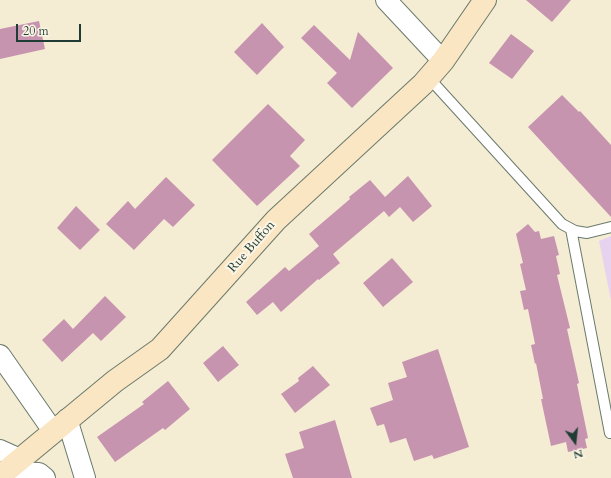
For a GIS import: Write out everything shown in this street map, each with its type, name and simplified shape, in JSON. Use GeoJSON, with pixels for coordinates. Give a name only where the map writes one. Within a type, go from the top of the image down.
{"type":"FeatureCollection","features":[{"type":"Feature","properties":{"kind":"main road","name":"Rue Buffon"},"geometry":{"type":"LineString","coordinates":[[8,469],[115,381],[160,349],[276,220],[424,84],[443,61],[485,0]]}},
{"type":"Feature","properties":{"kind":"street"},"geometry":{"type":"LineString","coordinates":[[386,0],[443,61]]}},
{"type":"Feature","properties":{"kind":"street"},"geometry":{"type":"LineString","coordinates":[[0,356],[60,425],[85,478]]}},
{"type":"Feature","properties":{"kind":"street"},"geometry":{"type":"LineString","coordinates":[[0,450],[8,469],[39,474],[45,478]]}},
{"type":"Feature","properties":{"kind":"lane"},"geometry":{"type":"LineString","coordinates":[[429,78],[562,224],[575,231],[587,233],[611,227]]}},
{"type":"Feature","properties":{"kind":"lane"},"geometry":{"type":"LineString","coordinates":[[571,229],[610,433]]}},
{"type":"Feature","properties":{"kind":"shaded area"},"geometry":{"type":"Polygon","coordinates":[[[611,236],[611,300],[599,241],[611,236]]]}},
{"type":"Feature","properties":{"kind":"building"},"geometry":{"type":"Polygon","coordinates":[[[526,0],[571,0],[552,22],[526,0]]]}},
{"type":"Feature","properties":{"kind":"building"},"geometry":{"type":"Polygon","coordinates":[[[39,21],[45,49],[0,59],[0,29],[39,21]]]}},
{"type":"Feature","properties":{"kind":"building"},"geometry":{"type":"Polygon","coordinates":[[[262,23],[284,47],[257,75],[234,52],[262,23]]]}},
{"type":"Feature","properties":{"kind":"building"},"geometry":{"type":"Polygon","coordinates":[[[314,25],[350,60],[358,32],[393,68],[352,108],[327,83],[337,73],[301,38],[314,25]]]}},
{"type":"Feature","properties":{"kind":"building"},"geometry":{"type":"Polygon","coordinates":[[[511,34],[534,51],[512,79],[489,63],[511,34]]]}},
{"type":"Feature","properties":{"kind":"building"},"geometry":{"type":"Polygon","coordinates":[[[562,95],[579,112],[580,111],[611,145],[611,217],[528,127],[562,95]]]}},
{"type":"Feature","properties":{"kind":"building"},"geometry":{"type":"Polygon","coordinates":[[[268,104],[305,140],[290,156],[300,166],[257,206],[212,160],[268,104]]]}},
{"type":"Feature","properties":{"kind":"building"},"geometry":{"type":"Polygon","coordinates":[[[408,176],[432,206],[413,222],[400,207],[389,217],[384,211],[333,254],[340,263],[319,280],[318,279],[281,312],[273,302],[257,315],[246,302],[285,267],[289,271],[319,246],[309,234],[350,199],[349,197],[370,180],[385,197],[408,176]]]}},
{"type":"Feature","properties":{"kind":"building"},"geometry":{"type":"Polygon","coordinates":[[[166,177],[195,205],[173,227],[164,219],[134,250],[106,224],[128,201],[135,209],[166,177]]]}},
{"type":"Feature","properties":{"kind":"building"},"geometry":{"type":"Polygon","coordinates":[[[76,206],[100,230],[80,250],[57,228],[76,206]]]}},
{"type":"Feature","properties":{"kind":"building"},"geometry":{"type":"Polygon","coordinates":[[[528,224],[535,232],[539,231],[541,239],[554,236],[559,255],[556,256],[560,274],[557,275],[570,328],[567,329],[579,383],[577,384],[588,438],[585,439],[587,448],[568,452],[566,442],[551,446],[541,399],[543,399],[536,363],[535,364],[531,345],[535,344],[528,309],[524,310],[520,291],[526,290],[520,264],[523,263],[516,234],[528,224]]]}},
{"type":"Feature","properties":{"kind":"building"},"geometry":{"type":"Polygon","coordinates":[[[392,258],[413,282],[383,307],[363,283],[392,258]]]}},
{"type":"Feature","properties":{"kind":"building"},"geometry":{"type":"Polygon","coordinates":[[[105,296],[126,317],[101,341],[93,333],[62,362],[42,340],[64,319],[73,329],[105,296]]]}},
{"type":"Feature","properties":{"kind":"building"},"geometry":{"type":"Polygon","coordinates":[[[223,346],[239,365],[218,382],[203,363],[223,346]]]}},
{"type":"Feature","properties":{"kind":"building"},"geometry":{"type":"Polygon","coordinates":[[[438,349],[469,447],[434,459],[432,455],[414,461],[406,438],[390,443],[384,424],[377,426],[370,408],[393,400],[388,383],[407,377],[402,362],[438,349]]]}},
{"type":"Feature","properties":{"kind":"building"},"geometry":{"type":"Polygon","coordinates":[[[313,366],[330,385],[295,413],[281,394],[299,381],[298,378],[313,366]]]}},
{"type":"Feature","properties":{"kind":"building"},"geometry":{"type":"Polygon","coordinates":[[[168,381],[190,409],[165,430],[163,428],[115,462],[97,437],[144,404],[142,402],[168,381]]]}},
{"type":"Feature","properties":{"kind":"building"},"geometry":{"type":"Polygon","coordinates":[[[335,420],[352,478],[293,478],[285,454],[304,448],[299,432],[335,420]]]}}]}
